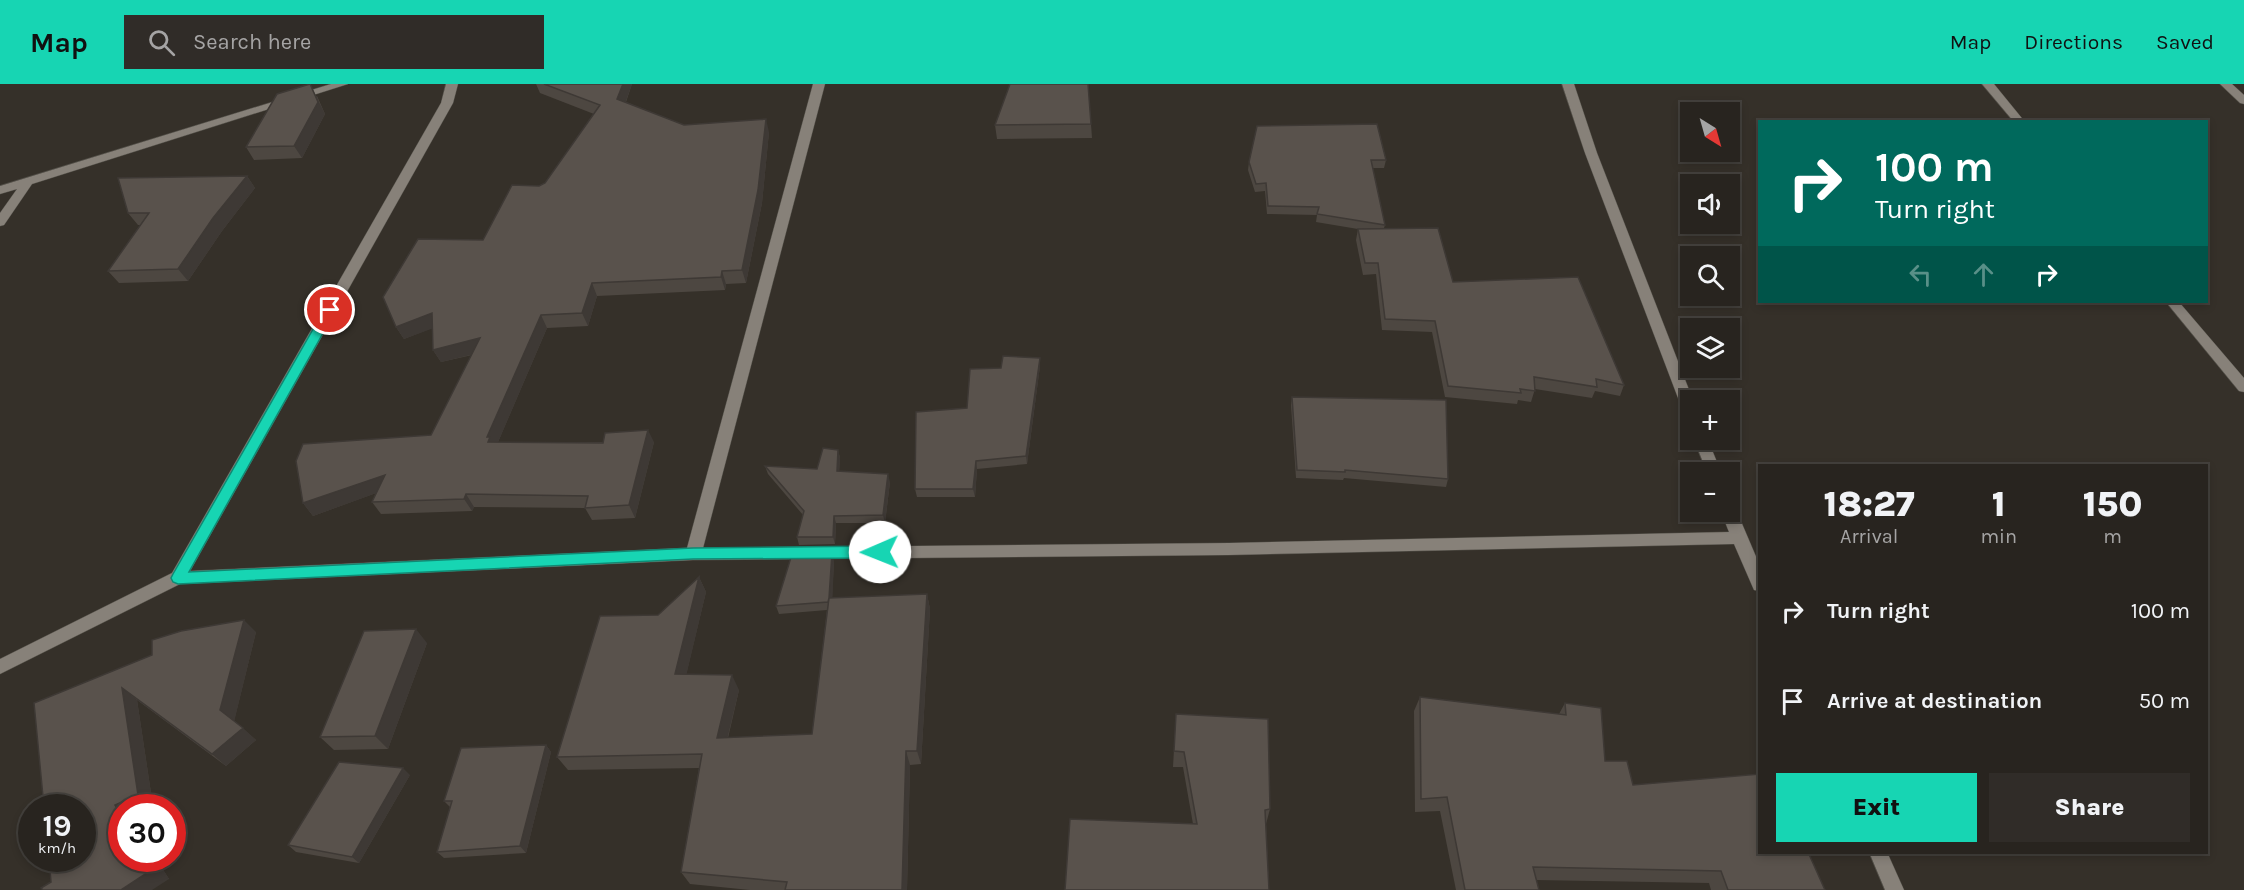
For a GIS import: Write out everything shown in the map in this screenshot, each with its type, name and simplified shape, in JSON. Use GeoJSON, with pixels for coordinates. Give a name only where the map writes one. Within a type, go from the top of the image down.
{"type":"FeatureCollection","features":[{"type":"Feature","properties":{"kind":"street"},"geometry":{"type":"LineString","coordinates":[[0,190],[342,84]]}},
{"type":"Feature","properties":{"kind":"street"},"geometry":{"type":"LineString","coordinates":[[178,578],[447,103],[452,84]]}},
{"type":"Feature","properties":{"kind":"street"},"geometry":{"type":"LineString","coordinates":[[693,554],[819,84]]}},
{"type":"Feature","properties":{"kind":"street"},"geometry":{"type":"LineString","coordinates":[[1568,84],[1591,153],[1682,390]]}},
{"type":"Feature","properties":{"kind":"street"},"geometry":{"type":"LineString","coordinates":[[1988,84],[2018,120]]}},
{"type":"Feature","properties":{"kind":"street"},"geometry":{"type":"LineString","coordinates":[[2226,84],[2244,101]]}},
{"type":"Feature","properties":{"kind":"street"},"geometry":{"type":"LineString","coordinates":[[0,222],[29,180]]}},
{"type":"Feature","properties":{"kind":"street"},"geometry":{"type":"LineString","coordinates":[[2173,303],[2244,387]]}},
{"type":"Feature","properties":{"kind":"street"},"geometry":{"type":"LineString","coordinates":[[1733,522],[1758,581]]}},
{"type":"Feature","properties":{"kind":"street"},"geometry":{"type":"LineString","coordinates":[[0,668],[178,578],[693,554],[1229,549],[1739,538]]}},
{"type":"Feature","properties":{"kind":"street"},"geometry":{"type":"LineString","coordinates":[[1879,854],[1895,890]]}},
{"type":"Feature","properties":{"kind":"building"},"geometry":{"type":"Polygon","coordinates":[[[310,84],[318,102],[294,146],[246,147],[277,94],[310,84]]]}},
{"type":"Feature","properties":{"kind":"building"},"geometry":{"type":"Polygon","coordinates":[[[544,84],[623,84],[617,99],[684,125],[766,119],[758,190],[742,270],[722,271],[721,277],[592,283],[582,313],[541,315],[487,437],[490,437],[488,442],[603,443],[605,433],[648,430],[629,505],[585,508],[588,496],[466,494],[464,499],[372,502],[385,475],[303,503],[296,461],[303,444],[431,435],[480,338],[433,350],[432,313],[396,327],[383,297],[418,239],[483,240],[512,185],[539,186],[545,183],[600,105],[544,84]]]}},
{"type":"Feature","properties":{"kind":"building"},"geometry":{"type":"Polygon","coordinates":[[[1010,84],[1088,84],[1091,124],[995,125],[1010,84]]]}},
{"type":"Feature","properties":{"kind":"building"},"geometry":{"type":"Polygon","coordinates":[[[1377,124],[1386,160],[1371,160],[1385,225],[1317,214],[1319,207],[1268,206],[1266,183],[1256,184],[1249,162],[1257,126],[1377,124]]]}},
{"type":"Feature","properties":{"kind":"building"},"geometry":{"type":"Polygon","coordinates":[[[247,176],[213,218],[178,269],[108,271],[149,213],[128,213],[118,178],[247,176]]]}},
{"type":"Feature","properties":{"kind":"building"},"geometry":{"type":"Polygon","coordinates":[[[1438,228],[1453,282],[1578,277],[1624,385],[1596,379],[1597,387],[1534,377],[1535,391],[1520,389],[1521,393],[1448,386],[1435,321],[1385,319],[1378,263],[1365,263],[1358,229],[1438,228]]]}},
{"type":"Feature","properties":{"kind":"building"},"geometry":{"type":"Polygon","coordinates":[[[1003,356],[1040,358],[1026,456],[976,461],[973,489],[915,489],[916,412],[967,408],[970,369],[1001,368],[1003,356]]]}},
{"type":"Feature","properties":{"kind":"building"},"geometry":{"type":"Polygon","coordinates":[[[1292,397],[1446,400],[1448,479],[1345,470],[1345,472],[1297,470],[1292,397]]]}},
{"type":"Feature","properties":{"kind":"building"},"geometry":{"type":"Polygon","coordinates":[[[823,448],[838,450],[837,471],[888,474],[883,515],[834,516],[833,537],[797,537],[804,511],[765,466],[817,469],[823,448]]]}},
{"type":"Feature","properties":{"kind":"building"},"geometry":{"type":"Polygon","coordinates":[[[832,553],[828,602],[776,606],[792,554],[832,553]]]}},
{"type":"Feature","properties":{"kind":"building"},"geometry":{"type":"Polygon","coordinates":[[[699,577],[675,674],[732,675],[717,738],[812,734],[829,598],[927,594],[917,751],[906,751],[902,890],[785,890],[787,882],[681,872],[702,754],[557,757],[600,616],[658,615],[699,577]]]}},
{"type":"Feature","properties":{"kind":"building"},"geometry":{"type":"Polygon","coordinates":[[[244,620],[220,710],[243,728],[212,754],[122,688],[138,794],[108,794],[108,872],[148,872],[121,890],[43,890],[41,888],[51,882],[50,872],[96,872],[96,794],[43,794],[34,703],[152,655],[152,640],[181,631],[244,620]]]}},
{"type":"Feature","properties":{"kind":"building"},"geometry":{"type":"Polygon","coordinates":[[[416,629],[375,736],[320,737],[364,631],[416,629]]]}},
{"type":"Feature","properties":{"kind":"building"},"geometry":{"type":"Polygon","coordinates":[[[1420,697],[1566,715],[1565,703],[1601,708],[1605,761],[1627,761],[1633,785],[1758,774],[1758,854],[1809,854],[1825,890],[1728,890],[1721,871],[1533,867],[1539,890],[1465,890],[1447,797],[1421,799],[1420,697]]]}},
{"type":"Feature","properties":{"kind":"building"},"geometry":{"type":"Polygon","coordinates":[[[1176,714],[1268,719],[1270,809],[1265,810],[1269,890],[1065,890],[1070,819],[1197,824],[1184,752],[1174,751],[1176,714]]]}},
{"type":"Feature","properties":{"kind":"building"},"geometry":{"type":"Polygon","coordinates":[[[546,745],[520,846],[437,852],[452,801],[444,801],[461,748],[546,745]]]}},
{"type":"Feature","properties":{"kind":"building"},"geometry":{"type":"Polygon","coordinates":[[[339,762],[403,768],[352,857],[288,845],[339,762]]]}},
{"type":"Feature","properties":{"kind":"route"},"geometry":{"type":"LineString","coordinates":[[330,310],[178,578],[693,554],[880,552]]}}]}
